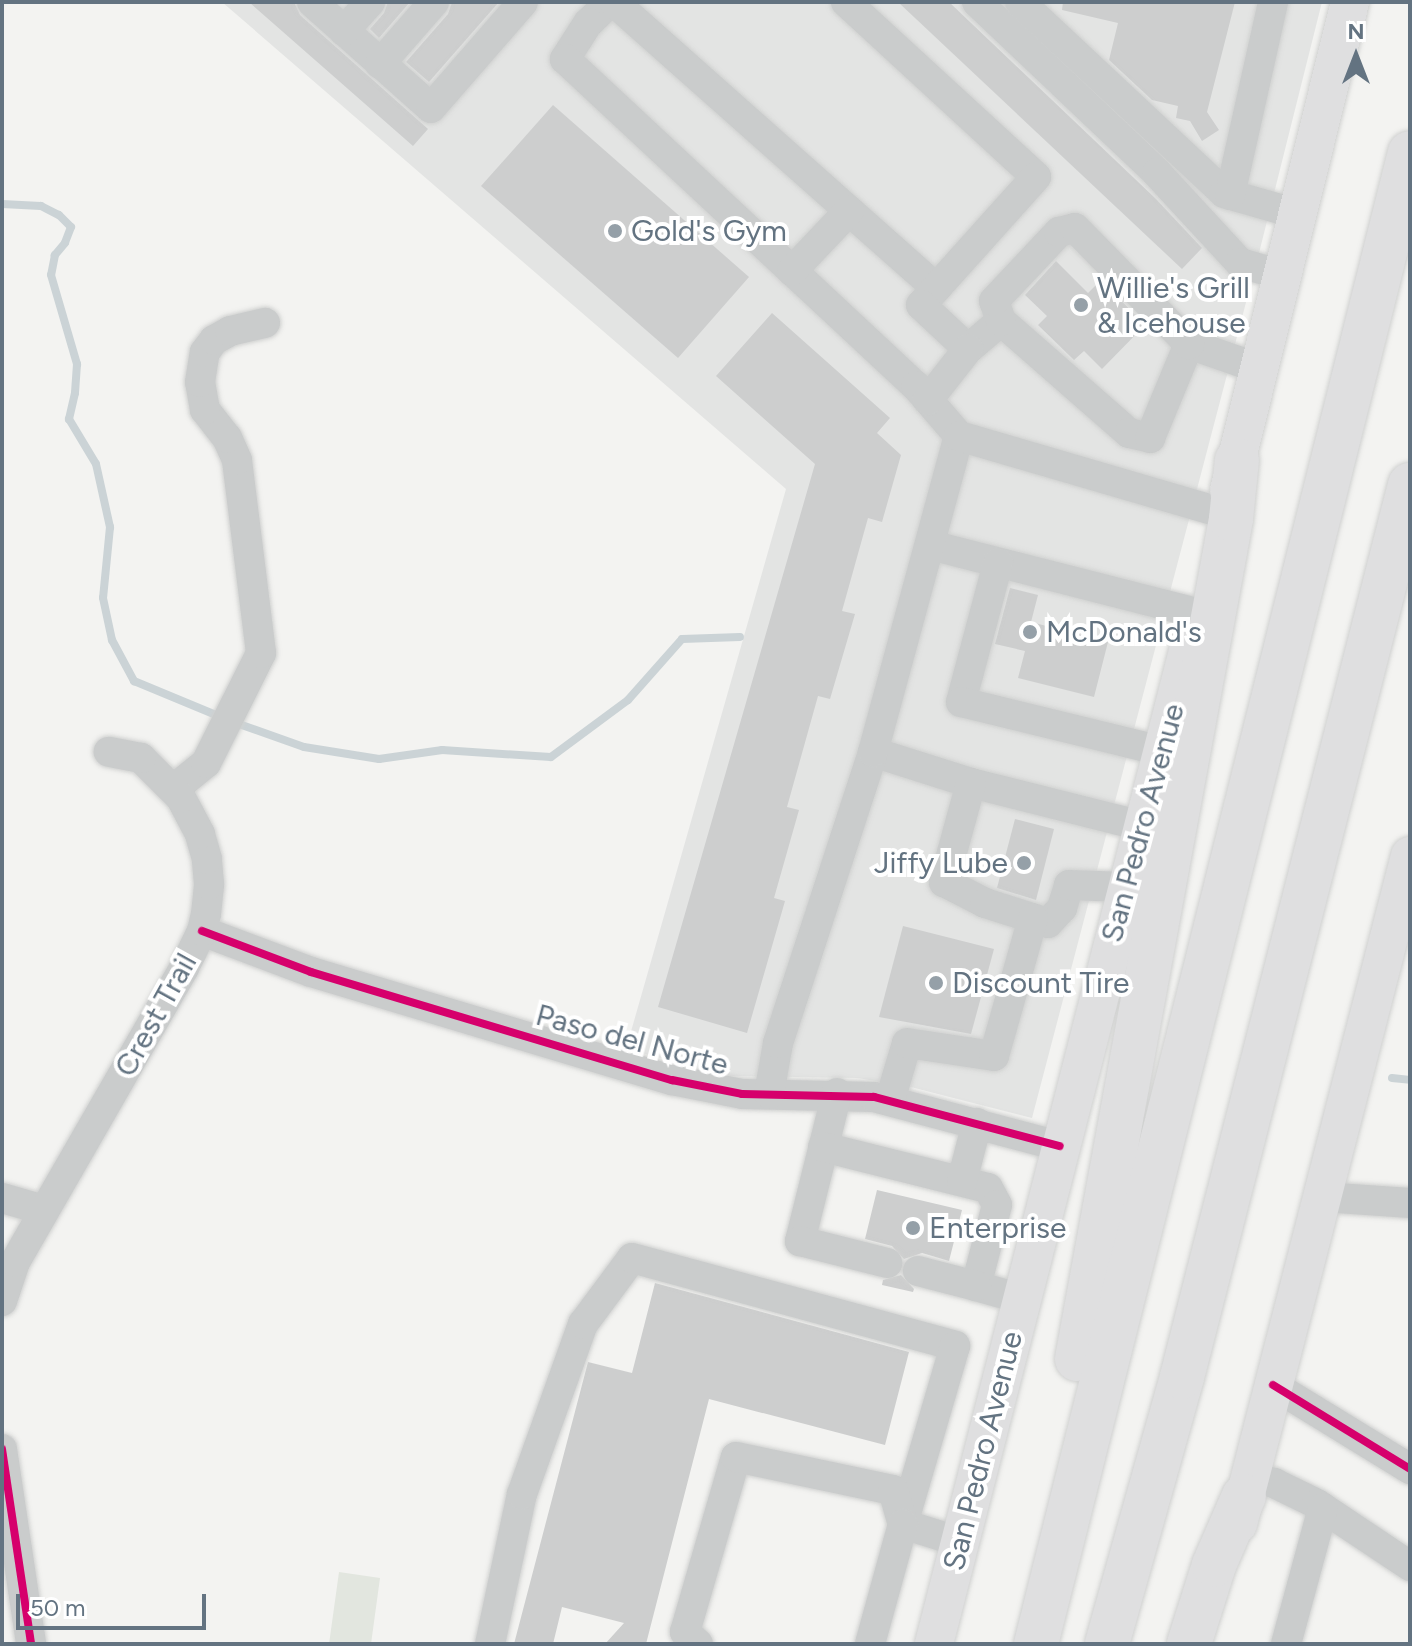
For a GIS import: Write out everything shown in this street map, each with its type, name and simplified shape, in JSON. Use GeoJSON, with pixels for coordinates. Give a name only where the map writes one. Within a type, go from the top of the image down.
{"type":"FeatureCollection","features":[{"type":"Feature","properties":{"kind":"highway"},"geometry":{"type":"LineString","coordinates":[[1036,1644],[1410,153]]}},
{"type":"Feature","properties":{"kind":"highway"},"geometry":{"type":"LineString","coordinates":[[1016,1644],[1032,1553],[1082,1336],[1237,460]]}},
{"type":"Feature","properties":{"kind":"highway"},"geometry":{"type":"LineString","coordinates":[[1107,1644],[1182,1377],[1410,485]]}},
{"type":"Feature","properties":{"kind":"highway"},"geometry":{"type":"LineString","coordinates":[[1189,1644],[1214,1565],[1247,1487]]}},
{"type":"Feature","properties":{"kind":"main road"},"geometry":{"type":"LineString","coordinates":[[1237,460],[1350,2]]}},
{"type":"Feature","properties":{"kind":"main road","name":"San Pedro Avenue"},"geometry":{"type":"LineString","coordinates":[[934,1644],[1197,613],[1227,516]]}},
{"type":"Feature","properties":{"kind":"main road"},"geometry":{"type":"LineString","coordinates":[[1212,1644],[1273,1385],[1401,926],[1410,856]]}},
{"type":"Feature","properties":{"kind":"street"},"geometry":{"type":"LineString","coordinates":[[312,2],[431,108],[523,2]]}},
{"type":"Feature","properties":{"kind":"street"},"geometry":{"type":"LineString","coordinates":[[344,31],[370,2]]}},
{"type":"Feature","properties":{"kind":"street"},"geometry":{"type":"LineString","coordinates":[[380,64],[434,2]]}},
{"type":"Feature","properties":{"kind":"street"},"geometry":{"type":"LineString","coordinates":[[936,288],[612,2],[588,23],[565,59],[928,400],[959,436],[1227,516]]}},
{"type":"Feature","properties":{"kind":"street"},"geometry":{"type":"LineString","coordinates":[[846,2],[1036,177],[921,305],[968,349]]}},
{"type":"Feature","properties":{"kind":"street"},"geometry":{"type":"LineString","coordinates":[[977,2],[1157,173],[1240,263],[1282,275]]}},
{"type":"Feature","properties":{"kind":"street"},"geometry":{"type":"LineString","coordinates":[[1020,2],[1224,193],[1297,214]]}},
{"type":"Feature","properties":{"kind":"street"},"geometry":{"type":"LineString","coordinates":[[1230,195],[1273,2]]}},
{"type":"Feature","properties":{"kind":"street"},"geometry":{"type":"LineString","coordinates":[[792,271],[849,211]]}},
{"type":"Feature","properties":{"kind":"street"},"geometry":{"type":"LineString","coordinates":[[928,400],[1059,232],[1075,228],[1189,344],[1258,368]]}},
{"type":"Feature","properties":{"kind":"street"},"geometry":{"type":"LineString","coordinates":[[998,311],[1129,433],[1150,438]]}},
{"type":"Feature","properties":{"kind":"street"},"geometry":{"type":"LineString","coordinates":[[174,789],[206,763],[257,664],[261,645],[237,460],[227,438],[205,410],[200,368],[214,340],[230,331],[265,323]]}},
{"type":"Feature","properties":{"kind":"street"},"geometry":{"type":"LineString","coordinates":[[1129,485],[1189,344]]}},
{"type":"Feature","properties":{"kind":"street"},"geometry":{"type":"LineString","coordinates":[[769,1094],[778,1043],[873,752],[959,436]]}},
{"type":"Feature","properties":{"kind":"street"},"geometry":{"type":"LineString","coordinates":[[930,545],[1197,613]]}},
{"type":"Feature","properties":{"kind":"street"},"geometry":{"type":"LineString","coordinates":[[998,563],[961,702],[1162,751]]}},
{"type":"Feature","properties":{"kind":"street","name":"Crest Trail"},"geometry":{"type":"LineString","coordinates":[[2,1301],[15,1262],[202,931],[209,884],[207,859],[200,834],[174,789],[141,758],[109,752]]}},
{"type":"Feature","properties":{"kind":"street"},"geometry":{"type":"LineString","coordinates":[[873,752],[971,783],[1142,826]]}},
{"type":"Feature","properties":{"kind":"street"},"geometry":{"type":"LineString","coordinates":[[971,783],[944,882],[985,903],[1048,923],[1062,908],[1069,885],[1126,887]]}},
{"type":"Feature","properties":{"kind":"street"},"geometry":{"type":"LineString","coordinates":[[890,1100],[907,1043],[994,1056],[1033,918]]}},
{"type":"Feature","properties":{"kind":"street","name":"Paso del Norte"},"geometry":{"type":"LineString","coordinates":[[202,931],[311,972],[672,1080],[730,1092],[837,1093],[890,1100],[1060,1146]]}},
{"type":"Feature","properties":{"kind":"street"},"geometry":{"type":"LineString","coordinates":[[837,1093],[800,1241],[887,1263]]}},
{"type":"Feature","properties":{"kind":"street"},"geometry":{"type":"LineString","coordinates":[[962,1181],[977,1123]]}},
{"type":"Feature","properties":{"kind":"street"},"geometry":{"type":"LineString","coordinates":[[823,1147],[988,1188],[997,1205],[976,1286]]}},
{"type":"Feature","properties":{"kind":"street"},"geometry":{"type":"LineString","coordinates":[[1323,1197],[1410,1203]]}},
{"type":"Feature","properties":{"kind":"street"},"geometry":{"type":"LineString","coordinates":[[2,1198],[44,1210]]}},
{"type":"Feature","properties":{"kind":"street"},"geometry":{"type":"LineString","coordinates":[[490,1644],[522,1494],[583,1324],[632,1258],[955,1346],[870,1644]]}},
{"type":"Feature","properties":{"kind":"street"},"geometry":{"type":"LineString","coordinates":[[918,1271],[1022,1299]]}},
{"type":"Feature","properties":{"kind":"street"},"geometry":{"type":"LineString","coordinates":[[1273,1385],[1410,1469]]}},
{"type":"Feature","properties":{"kind":"street"},"geometry":{"type":"LineString","coordinates":[[2,1449],[31,1644]]}},
{"type":"Feature","properties":{"kind":"street"},"geometry":{"type":"LineString","coordinates":[[698,1644],[685,1632],[736,1457],[893,1490],[903,1524]]}},
{"type":"Feature","properties":{"kind":"street"},"geometry":{"type":"LineString","coordinates":[[1247,1487],[1274,1483],[1323,1508],[1410,1566]]}},
{"type":"Feature","properties":{"kind":"street"},"geometry":{"type":"LineString","coordinates":[[1286,1644],[1323,1508]]}},
{"type":"Feature","properties":{"kind":"street"},"geometry":{"type":"LineString","coordinates":[[903,1524],[960,1542]]}},
{"type":"Feature","properties":{"kind":"shaded area"},"geometry":{"type":"Polygon","coordinates":[[[222,2],[1322,2],[1032,1118],[907,1086],[857,1078],[730,1076],[626,1049],[786,489],[222,2]]]}},
{"type":"Feature","properties":{"kind":"shaded area"},"geometry":{"type":"Polygon","coordinates":[[[339,1572],[380,1578],[371,1644],[329,1644],[339,1572]]]}},
{"type":"Feature","properties":{"kind":"building"},"geometry":{"type":"Polygon","coordinates":[[[249,2],[294,2],[300,15],[428,129],[413,146],[249,2]]]}},
{"type":"Feature","properties":{"kind":"building"},"geometry":{"type":"Polygon","coordinates":[[[388,2],[410,2],[379,38],[370,29],[384,13],[388,2]]]}},
{"type":"Feature","properties":{"kind":"building"},"geometry":{"type":"Polygon","coordinates":[[[452,2],[499,2],[429,82],[406,62],[448,14],[452,2]]]}},
{"type":"Feature","properties":{"kind":"building"},"geometry":{"type":"Polygon","coordinates":[[[898,2],[949,2],[1156,199],[1202,248],[1182,269],[898,2]]]}},
{"type":"Feature","properties":{"kind":"building"},"geometry":{"type":"Polygon","coordinates":[[[1063,2],[1235,2],[1207,112],[1219,130],[1202,141],[1190,121],[1176,118],[1178,106],[1152,100],[1109,60],[1118,23],[1062,10],[1063,2]]]}},
{"type":"Feature","properties":{"kind":"building","name":"Gold's Gym"},"geometry":{"type":"Polygon","coordinates":[[[553,105],[749,277],[678,358],[481,186],[553,105]]]}},
{"type":"Feature","properties":{"kind":"building","name":"Willie's Grill & Icehouse"},"geometry":{"type":"Polygon","coordinates":[[[1056,261],[1088,293],[1101,280],[1145,325],[1102,369],[1084,351],[1074,360],[1038,325],[1047,316],[1025,295],[1056,261]]]}},
{"type":"Feature","properties":{"kind":"building"},"geometry":{"type":"Polygon","coordinates":[[[772,313],[890,418],[877,433],[901,455],[882,522],[868,518],[842,611],[855,614],[830,699],[818,696],[787,807],[799,810],[774,898],[785,901],[747,1033],[658,1007],[815,464],[716,376],[772,313]]]}},
{"type":"Feature","properties":{"kind":"building","name":"McDonald's"},"geometry":{"type":"Polygon","coordinates":[[[1010,588],[1038,595],[1031,622],[1108,642],[1094,697],[1018,678],[1025,651],[995,644],[1010,588]]]}},
{"type":"Feature","properties":{"kind":"building","name":"Jiffy Lube"},"geometry":{"type":"Polygon","coordinates":[[[1015,819],[1054,829],[1036,900],[997,888],[1015,819]]]}},
{"type":"Feature","properties":{"kind":"building","name":"Discount Tire"},"geometry":{"type":"Polygon","coordinates":[[[903,926],[994,949],[971,1034],[879,1017],[903,926]]]}},
{"type":"Feature","properties":{"kind":"building","name":"Enterprise"},"geometry":{"type":"Polygon","coordinates":[[[877,1190],[962,1210],[949,1261],[922,1253],[904,1259],[892,1246],[865,1239],[877,1190]]]}},
{"type":"Feature","properties":{"kind":"building"},"geometry":{"type":"Polygon","coordinates":[[[901,1275],[914,1289],[913,1292],[882,1285],[883,1280],[901,1275]]]}},
{"type":"Feature","properties":{"kind":"building"},"geometry":{"type":"Polygon","coordinates":[[[655,1283],[909,1352],[885,1445],[709,1399],[646,1644],[605,1644],[624,1623],[562,1607],[553,1644],[514,1644],[588,1362],[632,1373],[655,1283]]]}},
{"type":"Feature","properties":{"kind":"waterway"},"geometry":{"type":"LineString","coordinates":[[2,204],[41,206],[59,215],[71,227],[65,243],[55,255],[51,275],[77,364],[69,419],[96,464],[110,527],[103,598],[112,640],[134,681],[221,717]]}},
{"type":"Feature","properties":{"kind":"waterway"},"geometry":{"type":"LineString","coordinates":[[236,723],[304,747],[379,759],[442,750],[551,757],[628,700],[682,639],[740,637]]}},
{"type":"Feature","properties":{"kind":"waterway"},"geometry":{"type":"LineString","coordinates":[[1392,1078],[1410,1080]]}},
{"type":"Feature","properties":{"kind":"cycle path"},"geometry":{"type":"LineString","coordinates":[[202,931],[311,972],[672,1080],[742,1094],[874,1097],[1060,1146]]}},
{"type":"Feature","properties":{"kind":"cycle path"},"geometry":{"type":"LineString","coordinates":[[1273,1385],[1410,1469]]}},
{"type":"Feature","properties":{"kind":"cycle path"},"geometry":{"type":"LineString","coordinates":[[2,1449],[31,1644]]}},
{"type":"Feature","properties":{"kind":"place","name":"Gold's Gym"},"geometry":{"type":"Point","coordinates":[615,231]}},
{"type":"Feature","properties":{"kind":"place","name":"Willie's Grill & Icehouse"},"geometry":{"type":"Point","coordinates":[1081,305]}},
{"type":"Feature","properties":{"kind":"place","name":"McDonald's"},"geometry":{"type":"Point","coordinates":[1030,632]}},
{"type":"Feature","properties":{"kind":"place","name":"Jiffy Lube"},"geometry":{"type":"Point","coordinates":[1024,863]}},
{"type":"Feature","properties":{"kind":"place","name":"Discount Tire"},"geometry":{"type":"Point","coordinates":[936,983]}},
{"type":"Feature","properties":{"kind":"place","name":"Enterprise"},"geometry":{"type":"Point","coordinates":[913,1228]}}]}
